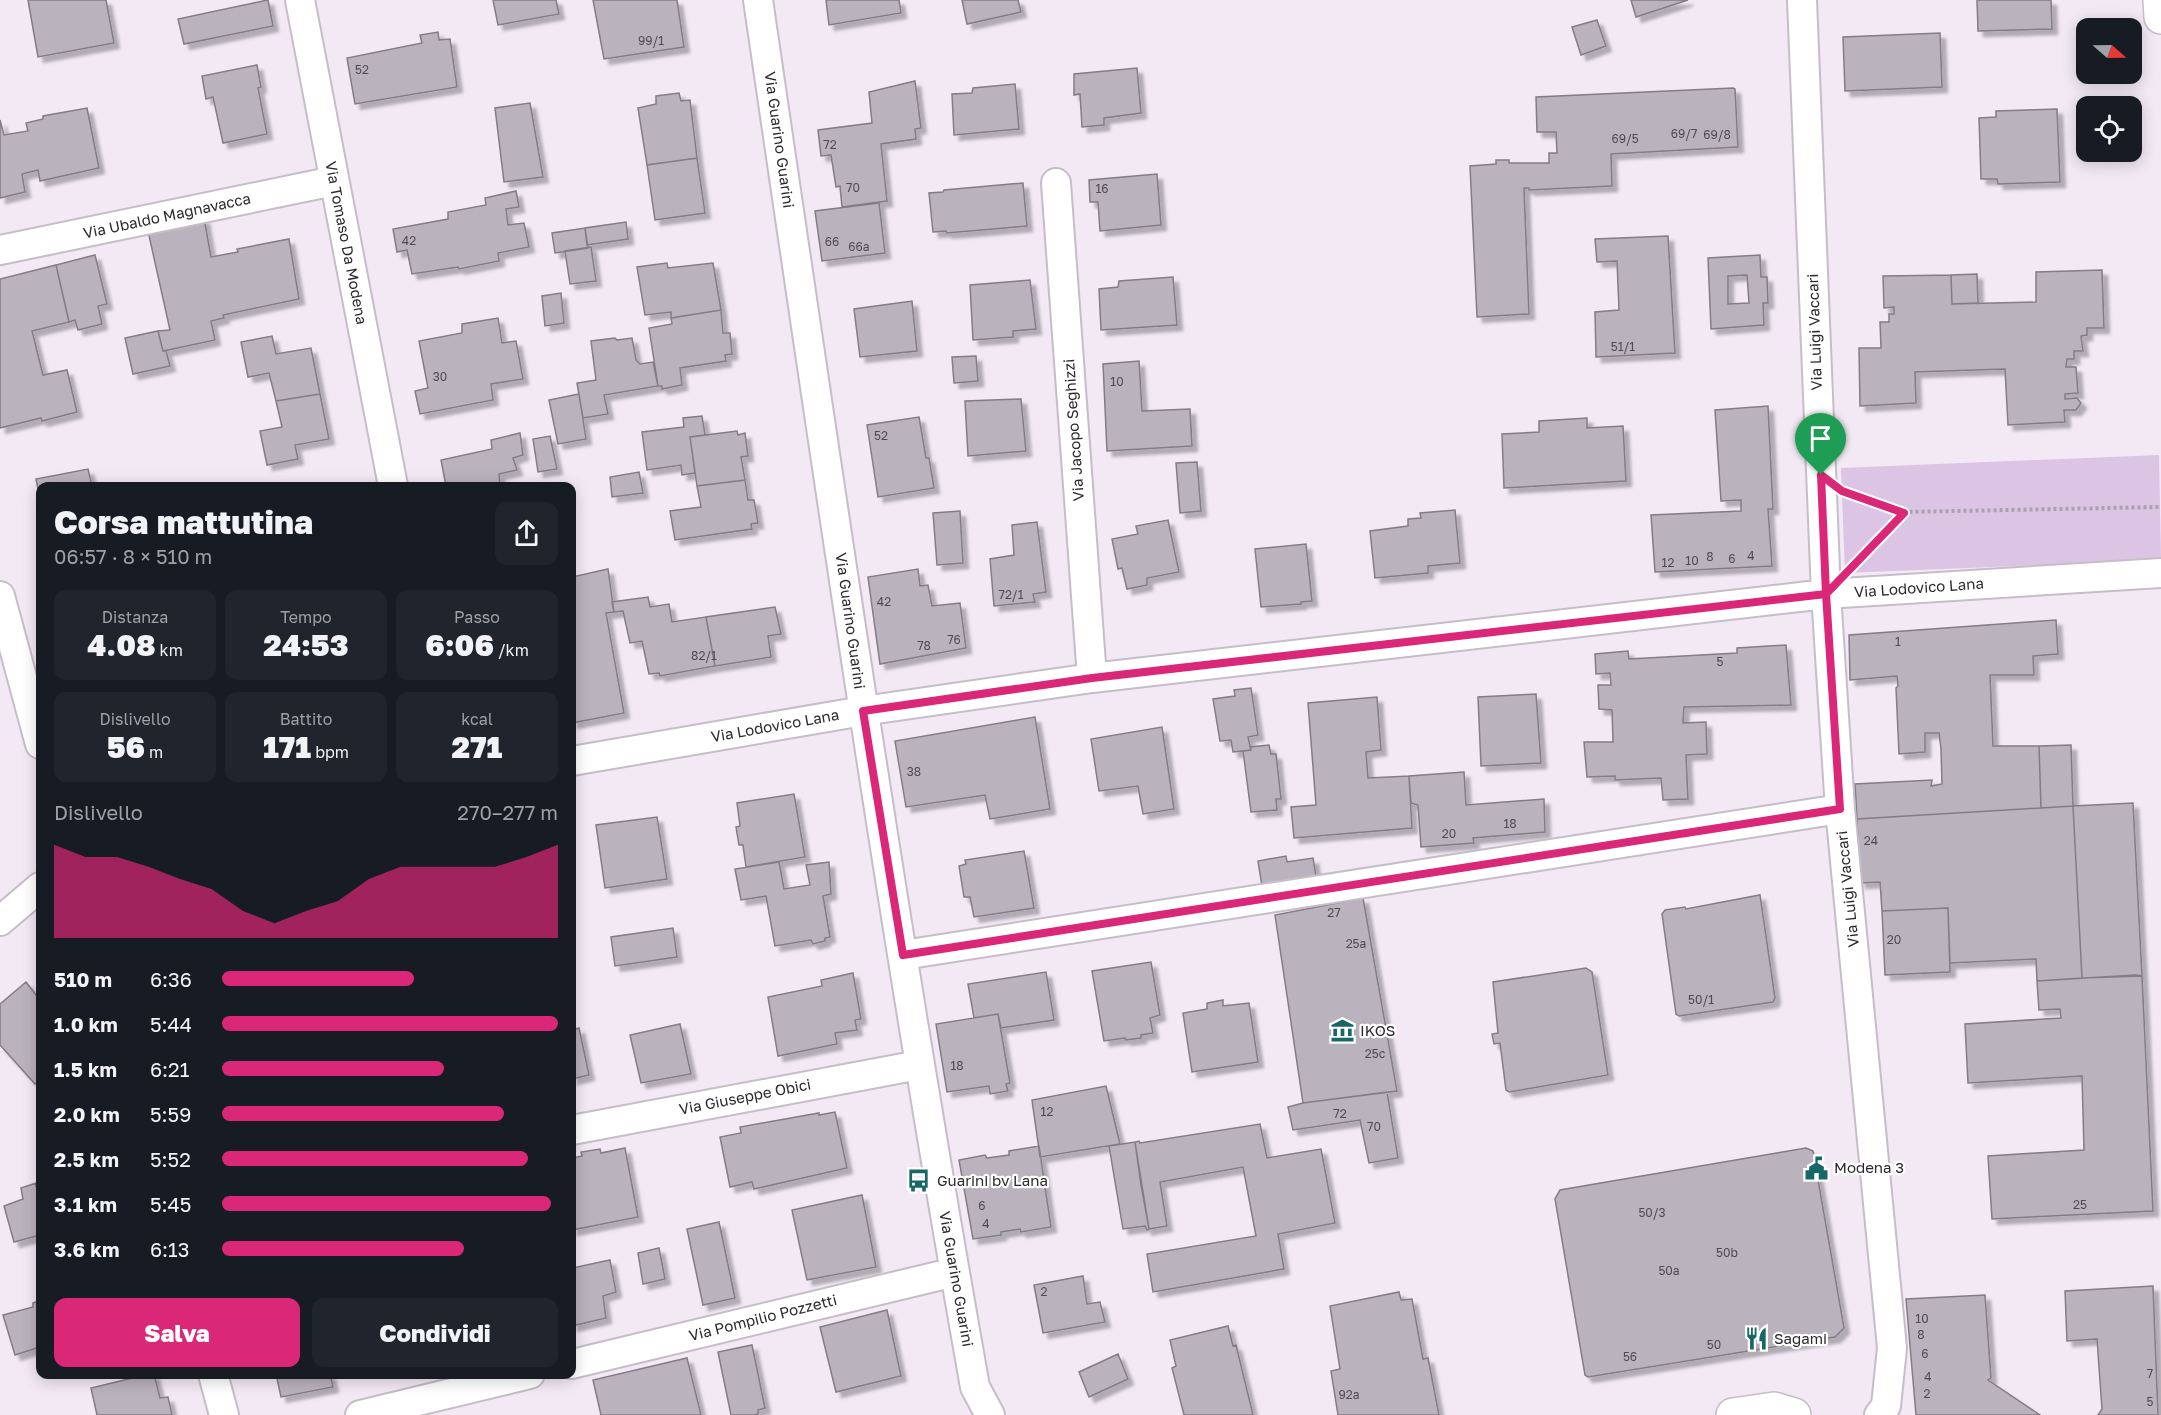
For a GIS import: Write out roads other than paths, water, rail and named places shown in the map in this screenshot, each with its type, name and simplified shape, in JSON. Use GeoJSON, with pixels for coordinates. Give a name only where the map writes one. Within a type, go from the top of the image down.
{"type":"FeatureCollection","features":[{"type":"Feature","properties":{"kind":"street","name":"Via Tomaso Da Modena"},"geometry":{"type":"LineString","coordinates":[[300,0],[392,482]]}},
{"type":"Feature","properties":{"kind":"street","name":"Via Guarino Guarini"},"geometry":{"type":"LineString","coordinates":[[758,0],[863,711],[919,1065],[975,1387],[990,1415]]}},
{"type":"Feature","properties":{"kind":"street","name":"Via Luigi Vaccari"},"geometry":{"type":"LineString","coordinates":[[1802,0],[1826,594],[1840,809],[1893,1347],[1886,1406],[1879,1415]]}},
{"type":"Feature","properties":{"kind":"street"},"geometry":{"type":"LineString","coordinates":[[2160,0],[2161,16]]}},
{"type":"Feature","properties":{"kind":"street","name":"Via Ubaldo Magnavacca"},"geometry":{"type":"LineString","coordinates":[[0,250],[334,182]]}},
{"type":"Feature","properties":{"kind":"street","name":"Via Jacopo Seghizzi"},"geometry":{"type":"LineString","coordinates":[[1056,183],[1092,678]]}},
{"type":"Feature","properties":{"kind":"street","name":"Via Lodovico Lana"},"geometry":{"type":"LineString","coordinates":[[576,760],[863,711],[1092,678],[1826,594],[2161,573]]}},
{"type":"Feature","properties":{"kind":"street"},"geometry":{"type":"LineString","coordinates":[[0,596],[36,729]]}},
{"type":"Feature","properties":{"kind":"street"},"geometry":{"type":"LineString","coordinates":[[903,955],[1840,809]]}},
{"type":"Feature","properties":{"kind":"street"},"geometry":{"type":"LineString","coordinates":[[0,921],[36,890]]}},
{"type":"Feature","properties":{"kind":"street","name":"Via Giuseppe Obici"},"geometry":{"type":"LineString","coordinates":[[576,1129],[919,1065]]}},
{"type":"Feature","properties":{"kind":"street","name":"Via Pompilio Pozzetti"},"geometry":{"type":"LineString","coordinates":[[576,1363],[955,1272]]}},
{"type":"Feature","properties":{"kind":"street"},"geometry":{"type":"LineString","coordinates":[[214,1379],[224,1415]]}},
{"type":"Feature","properties":{"kind":"street"},"geometry":{"type":"LineString","coordinates":[[360,1415],[509,1379]]}},
{"type":"Feature","properties":{"kind":"street"},"geometry":{"type":"LineString","coordinates":[[1733,1415],[1774,1409],[1794,1415]]}},
{"type":"Feature","properties":{"kind":"place","name":"IKOS"},"geometry":{"type":"Point","coordinates":[1342,1031]}},
{"type":"Feature","properties":{"kind":"place","name":"Modena 3"},"geometry":{"type":"Point","coordinates":[1816,1168]}},
{"type":"Feature","properties":{"kind":"place","name":"Guarini bv Lana"},"geometry":{"type":"Point","coordinates":[919,1181]}},
{"type":"Feature","properties":{"kind":"place","name":"Sagami"},"geometry":{"type":"Point","coordinates":[1756,1339]}}]}
